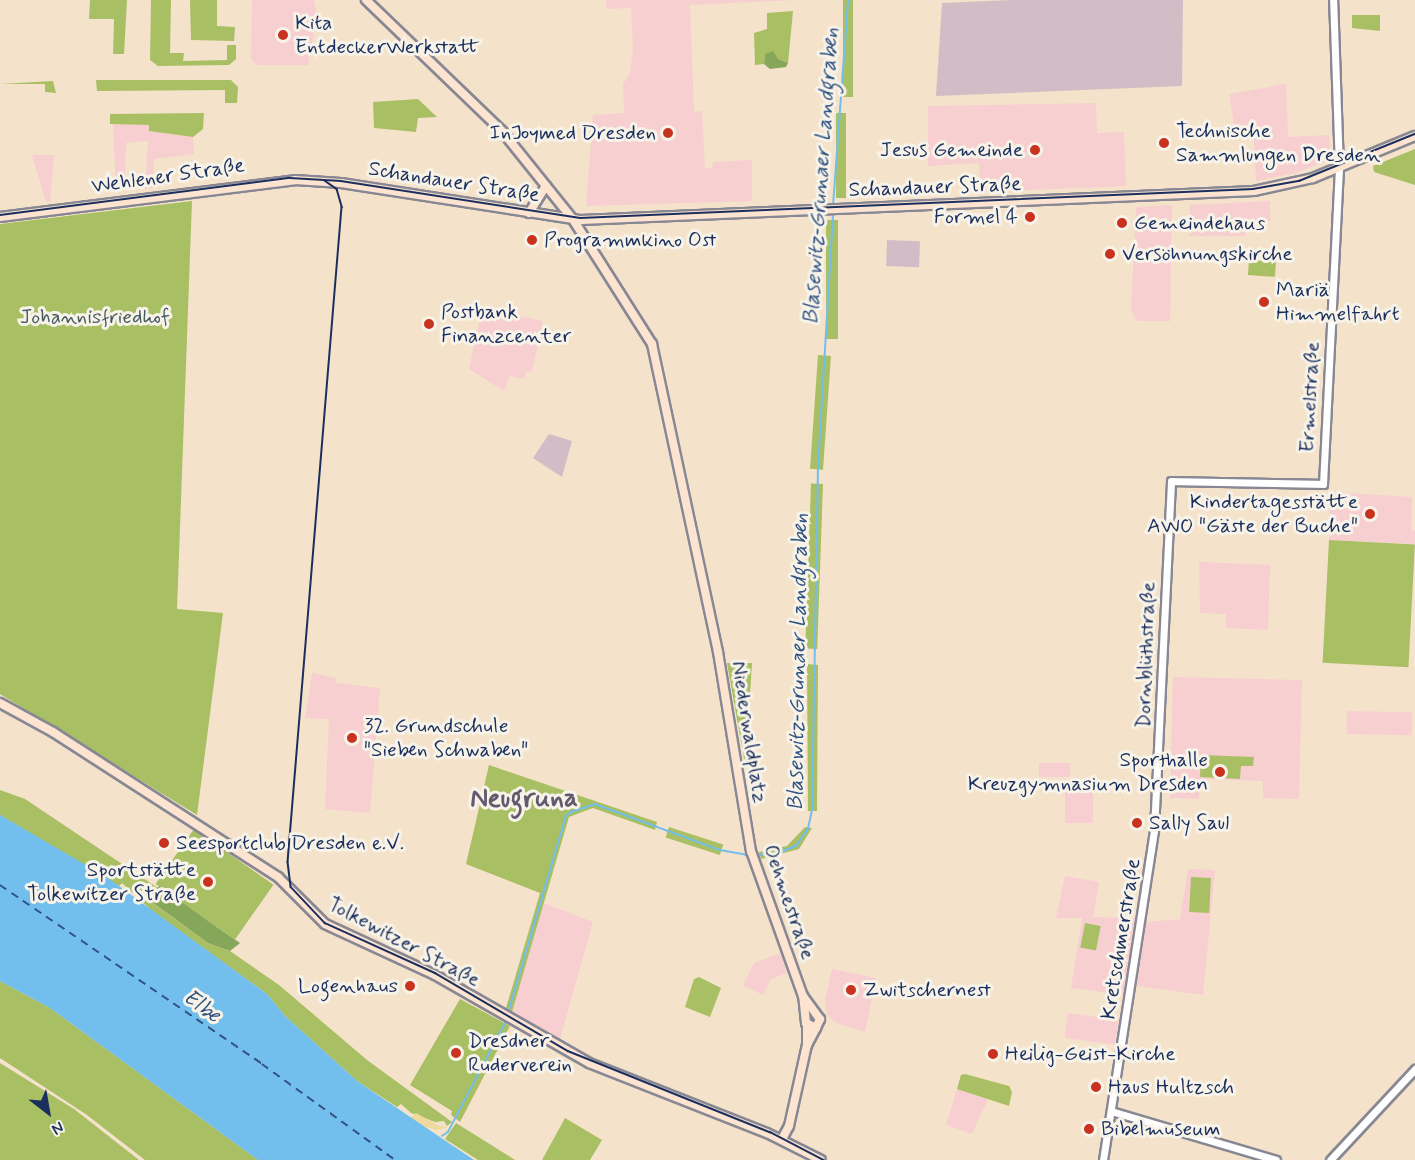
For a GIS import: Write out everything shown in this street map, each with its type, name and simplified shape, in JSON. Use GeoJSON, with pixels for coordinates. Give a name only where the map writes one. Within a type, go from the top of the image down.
{"type":"FeatureCollection","features":[{"type":"Feature","properties":{"kind":"main road","name":"Niederwaldplatz"},"geometry":{"type":"LineString","coordinates":[[366,0],[488,116],[546,186],[573,219],[654,350],[718,652],[745,818]]}},
{"type":"Feature","properties":{"kind":"main road","name":"Schandauer Straße"},"geometry":{"type":"LineString","coordinates":[[341,183],[573,219],[822,210],[1254,191],[1284,187],[1339,168],[1415,136]]}},
{"type":"Feature","properties":{"kind":"main road","name":"Wehlener Straße"},"geometry":{"type":"LineString","coordinates":[[0,217],[264,181],[341,183]]}},
{"type":"Feature","properties":{"kind":"main road"},"geometry":{"type":"LineString","coordinates":[[529,213],[546,186]]}},
{"type":"Feature","properties":{"kind":"main road","name":"Tolkewitzer Straße"},"geometry":{"type":"LineString","coordinates":[[0,703],[53,732],[278,877],[325,924],[435,975],[588,1063],[782,1139],[821,1160]]}},
{"type":"Feature","properties":{"kind":"main road","name":"Oehmestraße"},"geometry":{"type":"LineString","coordinates":[[745,818],[754,861],[803,996],[809,1019],[807,1045],[789,1126],[782,1139]]}},
{"type":"Feature","properties":{"kind":"main road"},"geometry":{"type":"LineString","coordinates":[[809,1019],[816,1028]]}},
{"type":"Feature","properties":{"kind":"main road","name":"Oehmestraße"},"geometry":{"type":"LineString","coordinates":[[807,1045],[820,1021],[809,1019]]}},
{"type":"Feature","properties":{"kind":"street","name":"Ermelstraße"},"geometry":{"type":"LineString","coordinates":[[1170,481],[1323,483],[1339,168],[1333,0]]}},
{"type":"Feature","properties":{"kind":"street","name":"Dornblüthstraße"},"geometry":{"type":"LineString","coordinates":[[1154,830],[1170,481]]}},
{"type":"Feature","properties":{"kind":"street","name":"Kretschmerstraße"},"geometry":{"type":"LineString","coordinates":[[1103,1160],[1154,830]]}},
{"type":"Feature","properties":{"kind":"street"},"geometry":{"type":"LineString","coordinates":[[1330,1160],[1415,1069]]}},
{"type":"Feature","properties":{"kind":"street"},"geometry":{"type":"LineString","coordinates":[[1111,1111],[1276,1160]]}},
{"type":"Feature","properties":{"kind":"shaded area","name":"Kita EntdeckerWerkstatt"},"geometry":{"type":"Polygon","coordinates":[[[252,0],[314,0],[317,14],[308,65],[257,65],[251,59],[252,0]]]}},
{"type":"Feature","properties":{"kind":"shaded area"},"geometry":{"type":"Polygon","coordinates":[[[606,0],[796,0],[690,5],[694,112],[702,111],[705,168],[712,168],[713,162],[752,160],[752,201],[586,206],[593,115],[624,113],[623,84],[630,74],[633,49],[631,8],[606,9],[606,0]]]}},
{"type":"Feature","properties":{"kind":"shaded area"},"geometry":{"type":"Polygon","coordinates":[[[1011,0],[1183,0],[1182,86],[936,96],[942,3],[1011,0]]]}},
{"type":"Feature","properties":{"kind":"shaded area"},"geometry":{"type":"Polygon","coordinates":[[[1286,84],[1288,137],[1329,135],[1331,159],[1296,173],[1256,181],[1253,126],[1234,125],[1229,94],[1286,84]]]}},
{"type":"Feature","properties":{"kind":"shaded area"},"geometry":{"type":"Polygon","coordinates":[[[1096,103],[1097,133],[1124,132],[1126,186],[980,192],[979,163],[928,166],[928,106],[1096,103]]]}},
{"type":"Feature","properties":{"kind":"shaded area"},"geometry":{"type":"Polygon","coordinates":[[[113,124],[149,125],[149,131],[193,137],[194,154],[154,159],[153,188],[145,189],[148,141],[126,143],[123,187],[116,188],[113,124]]]}},
{"type":"Feature","properties":{"kind":"shaded area"},"geometry":{"type":"Polygon","coordinates":[[[32,155],[54,155],[50,202],[46,202],[32,155]]]}},
{"type":"Feature","properties":{"kind":"shaded area"},"geometry":{"type":"Polygon","coordinates":[[[1270,201],[1270,221],[1245,221],[1245,236],[1189,236],[1190,205],[1270,201]]]}},
{"type":"Feature","properties":{"kind":"shaded area"},"geometry":{"type":"Polygon","coordinates":[[[1172,205],[1170,321],[1137,321],[1131,310],[1136,207],[1172,205]]]}},
{"type":"Feature","properties":{"kind":"shaded area"},"geometry":{"type":"Polygon","coordinates":[[[887,240],[920,241],[919,267],[886,266],[887,240]]]}},
{"type":"Feature","properties":{"kind":"shaded area"},"geometry":{"type":"Polygon","coordinates":[[[482,308],[543,321],[532,372],[526,371],[524,379],[510,376],[504,391],[469,369],[482,308]]]}},
{"type":"Feature","properties":{"kind":"shaded area"},"geometry":{"type":"Polygon","coordinates":[[[549,434],[572,441],[562,477],[533,458],[549,434]]]}},
{"type":"Feature","properties":{"kind":"shaded area","name":"Kindertagesstätte AWO \"Gäste der Buche\""},"geometry":{"type":"Polygon","coordinates":[[[1330,492],[1412,497],[1411,531],[1415,531],[1415,544],[1329,540],[1330,492]]]}},
{"type":"Feature","properties":{"kind":"shaded area"},"geometry":{"type":"Polygon","coordinates":[[[1199,562],[1270,565],[1268,630],[1226,628],[1226,614],[1200,613],[1199,562]]]}},
{"type":"Feature","properties":{"kind":"shaded area","name":"32. Grundschule \"Sieben Schwaben\""},"geometry":{"type":"Polygon","coordinates":[[[312,673],[337,678],[336,683],[380,688],[370,813],[325,809],[329,719],[305,718],[312,673]]]}},
{"type":"Feature","properties":{"kind":"shaded area"},"geometry":{"type":"Polygon","coordinates":[[[1173,677],[1302,680],[1299,799],[1263,798],[1263,781],[1200,779],[1199,799],[1170,798],[1173,677]]]}},
{"type":"Feature","properties":{"kind":"shaded area"},"geometry":{"type":"Polygon","coordinates":[[[1347,711],[1412,712],[1412,735],[1347,734],[1347,711]]]}},
{"type":"Feature","properties":{"kind":"shaded area"},"geometry":{"type":"Polygon","coordinates":[[[1039,763],[1070,763],[1070,777],[1039,777],[1039,763]]]}},
{"type":"Feature","properties":{"kind":"shaded area"},"geometry":{"type":"Polygon","coordinates":[[[1065,790],[1093,790],[1093,823],[1065,823],[1065,790]]]}},
{"type":"Feature","properties":{"kind":"shaded area"},"geometry":{"type":"Polygon","coordinates":[[[1188,869],[1215,870],[1203,995],[1137,986],[1146,922],[1180,919],[1188,869]]]}},
{"type":"Feature","properties":{"kind":"shaded area"},"geometry":{"type":"Polygon","coordinates":[[[1065,876],[1099,882],[1093,917],[1135,918],[1124,995],[1071,988],[1082,918],[1056,918],[1065,876]]]}},
{"type":"Feature","properties":{"kind":"shaded area"},"geometry":{"type":"Polygon","coordinates":[[[544,903],[593,922],[560,1039],[512,1011],[544,903]]]}},
{"type":"Feature","properties":{"kind":"shaded area"},"geometry":{"type":"Polygon","coordinates":[[[781,953],[787,973],[771,979],[763,995],[743,985],[754,963],[781,953]]]}},
{"type":"Feature","properties":{"kind":"shaded area","name":"Zwitschernest"},"geometry":{"type":"Polygon","coordinates":[[[832,969],[876,978],[865,1032],[836,1023],[827,1015],[825,1001],[832,969]]]}},
{"type":"Feature","properties":{"kind":"shaded area"},"geometry":{"type":"Polygon","coordinates":[[[1068,1013],[1119,1020],[1115,1045],[1065,1038],[1068,1013]]]}},
{"type":"Feature","properties":{"kind":"shaded area"},"geometry":{"type":"Polygon","coordinates":[[[957,1089],[988,1099],[972,1134],[946,1125],[957,1089]]]}},
{"type":"Feature","properties":{"kind":"green space"},"geometry":{"type":"Polygon","coordinates":[[[90,0],[127,0],[124,54],[113,54],[114,19],[89,19],[90,0]]]}},
{"type":"Feature","properties":{"kind":"green space"},"geometry":{"type":"Polygon","coordinates":[[[151,0],[171,0],[170,53],[184,53],[183,61],[227,60],[227,45],[236,45],[236,59],[229,65],[158,66],[150,60],[151,0]]]}},
{"type":"Feature","properties":{"kind":"green space"},"geometry":{"type":"Polygon","coordinates":[[[190,0],[217,0],[217,26],[235,27],[234,41],[191,40],[190,0]]]}},
{"type":"Feature","properties":{"kind":"green space"},"geometry":{"type":"Polygon","coordinates":[[[843,0],[853,0],[853,97],[843,97],[843,0]]]}},
{"type":"Feature","properties":{"kind":"green space"},"geometry":{"type":"Polygon","coordinates":[[[793,11],[788,63],[765,54],[764,64],[755,65],[754,33],[767,29],[767,13],[793,11]]]}},
{"type":"Feature","properties":{"kind":"green space"},"geometry":{"type":"Polygon","coordinates":[[[1352,15],[1380,15],[1380,31],[1352,28],[1352,15]]]}},
{"type":"Feature","properties":{"kind":"green space"},"geometry":{"type":"Polygon","coordinates":[[[773,51],[778,59],[788,63],[786,67],[770,69],[764,64],[765,54],[773,51]]]}},
{"type":"Feature","properties":{"kind":"green space"},"geometry":{"type":"Polygon","coordinates":[[[96,80],[231,80],[238,87],[237,103],[225,103],[225,90],[97,91],[96,80]]]}},
{"type":"Feature","properties":{"kind":"green space"},"geometry":{"type":"Polygon","coordinates":[[[53,81],[56,93],[45,92],[45,84],[0,84],[53,81]]]}},
{"type":"Feature","properties":{"kind":"green space"},"geometry":{"type":"Polygon","coordinates":[[[418,99],[437,117],[418,118],[416,132],[374,128],[373,102],[418,99]]]}},
{"type":"Feature","properties":{"kind":"green space"},"geometry":{"type":"Polygon","coordinates":[[[204,113],[203,129],[193,137],[149,131],[149,125],[110,124],[110,114],[204,113]]]}},
{"type":"Feature","properties":{"kind":"green space"},"geometry":{"type":"Polygon","coordinates":[[[836,113],[846,113],[846,198],[836,198],[836,113]]]}},
{"type":"Feature","properties":{"kind":"green space"},"geometry":{"type":"Polygon","coordinates":[[[1415,149],[1415,185],[1374,172],[1373,166],[1415,149]]]}},
{"type":"Feature","properties":{"kind":"green space","name":"Johannisfriedhof"},"geometry":{"type":"Polygon","coordinates":[[[192,201],[177,609],[223,613],[197,815],[0,694],[0,224],[192,201]]]}},
{"type":"Feature","properties":{"kind":"green space"},"geometry":{"type":"Polygon","coordinates":[[[826,220],[838,220],[838,339],[826,339],[826,220]]]}},
{"type":"Feature","properties":{"kind":"green space"},"geometry":{"type":"Polygon","coordinates":[[[1249,260],[1276,262],[1275,277],[1248,275],[1249,260]]]}},
{"type":"Feature","properties":{"kind":"green space"},"geometry":{"type":"Polygon","coordinates":[[[818,355],[831,356],[823,470],[810,469],[818,355]]]}},
{"type":"Feature","properties":{"kind":"green space"},"geometry":{"type":"Polygon","coordinates":[[[811,484],[823,484],[817,649],[805,648],[811,484]]]}},
{"type":"Feature","properties":{"kind":"green space"},"geometry":{"type":"Polygon","coordinates":[[[1329,540],[1415,545],[1408,667],[1323,663],[1329,540]]]}},
{"type":"Feature","properties":{"kind":"green space"},"geometry":{"type":"Polygon","coordinates":[[[727,663],[752,663],[746,760],[744,759],[727,663]]]}},
{"type":"Feature","properties":{"kind":"green space"},"geometry":{"type":"Polygon","coordinates":[[[807,664],[818,665],[817,811],[808,811],[807,664]]]}},
{"type":"Feature","properties":{"kind":"green space","name":"Sporthalle Kreuzgymnasium Dresden"},"geometry":{"type":"Polygon","coordinates":[[[1201,755],[1254,757],[1253,766],[1241,766],[1240,779],[1200,777],[1201,755]]]}},
{"type":"Feature","properties":{"kind":"green space"},"geometry":{"type":"Polygon","coordinates":[[[489,765],[657,822],[655,830],[593,808],[569,817],[512,1012],[506,1008],[540,893],[466,864],[489,765]]]}},
{"type":"Feature","properties":{"kind":"green space"},"geometry":{"type":"Polygon","coordinates":[[[0,790],[25,799],[158,888],[150,901],[208,943],[230,951],[279,985],[367,1060],[452,1122],[447,1126],[444,1121],[435,1122],[411,1113],[401,1104],[397,1107],[357,1081],[285,1016],[267,994],[151,910],[122,883],[119,886],[0,815],[0,790]]]}},
{"type":"Feature","properties":{"kind":"green space"},"geometry":{"type":"Polygon","coordinates":[[[669,827],[723,845],[720,855],[666,837],[669,827]]]}},
{"type":"Feature","properties":{"kind":"green space"},"geometry":{"type":"Polygon","coordinates":[[[805,827],[812,828],[799,849],[761,859],[759,852],[787,846],[805,827]]]}},
{"type":"Feature","properties":{"kind":"green space","name":"Sportstätte Tolkewitzer Straße"},"geometry":{"type":"Polygon","coordinates":[[[194,829],[273,885],[235,940],[156,884],[194,829]]]}},
{"type":"Feature","properties":{"kind":"green space"},"geometry":{"type":"Polygon","coordinates":[[[1191,877],[1211,878],[1209,913],[1189,912],[1191,877]]]}},
{"type":"Feature","properties":{"kind":"green space"},"geometry":{"type":"Polygon","coordinates":[[[159,886],[240,943],[230,951],[208,943],[149,900],[159,886]]]}},
{"type":"Feature","properties":{"kind":"green space"},"geometry":{"type":"Polygon","coordinates":[[[1085,923],[1101,926],[1096,951],[1080,948],[1085,923]]]}},
{"type":"Feature","properties":{"kind":"green space"},"geometry":{"type":"Polygon","coordinates":[[[699,977],[721,988],[710,1017],[685,1007],[694,979],[699,977]]]}},
{"type":"Feature","properties":{"kind":"green space"},"geometry":{"type":"Polygon","coordinates":[[[0,981],[50,1008],[258,1160],[145,1160],[87,1115],[0,1058],[0,981]]]}},
{"type":"Feature","properties":{"kind":"green space","name":"Dresdner Ruderverein"},"geometry":{"type":"Polygon","coordinates":[[[460,999],[510,1026],[460,1122],[451,1115],[452,1111],[410,1085],[460,999]]]}},
{"type":"Feature","properties":{"kind":"green space"},"geometry":{"type":"Polygon","coordinates":[[[0,1063],[74,1109],[139,1160],[0,1160],[0,1063]]]}},
{"type":"Feature","properties":{"kind":"green space"},"geometry":{"type":"Polygon","coordinates":[[[965,1074],[1009,1086],[1012,1092],[1009,1106],[957,1089],[961,1075],[965,1074]]]}},
{"type":"Feature","properties":{"kind":"green space"},"geometry":{"type":"Polygon","coordinates":[[[565,1118],[602,1140],[590,1160],[542,1160],[565,1118]]]}},
{"type":"Feature","properties":{"kind":"green space"},"geometry":{"type":"Polygon","coordinates":[[[456,1123],[515,1160],[478,1160],[445,1139],[456,1123]]]}},
{"type":"Feature","properties":{"kind":"sand"},"geometry":{"type":"Polygon","coordinates":[[[416,1113],[439,1126],[448,1127],[436,1130],[417,1124],[409,1119],[416,1113]]]}},
{"type":"Feature","properties":{"kind":"water","name":"Elbe"},"geometry":{"type":"Polygon","coordinates":[[[0,815],[108,878],[267,994],[285,1016],[357,1081],[474,1160],[258,1160],[50,1008],[0,981],[0,815]]]}},
{"type":"Feature","properties":{"kind":"waterway","name":"Blasewitz‐Grunaer Landgraben"},"geometry":{"type":"LineString","coordinates":[[833,206],[848,0]]}},
{"type":"Feature","properties":{"kind":"waterway","name":"Blasewitz‐Grunaer Landgraben"},"geometry":{"type":"LineString","coordinates":[[756,855],[777,853],[796,846],[808,829],[812,810],[818,467],[833,213]]}},
{"type":"Feature","properties":{"kind":"waterway","name":"Blasewitz‐Grunaer Landgraben"},"geometry":{"type":"LineString","coordinates":[[508,1013],[566,816],[571,812],[595,804],[720,850],[748,855]]}},
{"type":"Feature","properties":{"kind":"waterway","name":"Blasewitz‐Grunaer Landgraben"},"geometry":{"type":"LineString","coordinates":[[442,1136],[448,1132],[506,1021]]}},
{"type":"Feature","properties":{"kind":"ferry route"},"geometry":{"type":"LineString","coordinates":[[0,885],[262,1064],[395,1160]]}},
{"type":"Feature","properties":{"kind":"tram line"},"geometry":{"type":"LineString","coordinates":[[0,215],[290,178],[341,181],[580,218],[1253,189],[1299,181],[1415,134]]}},
{"type":"Feature","properties":{"kind":"tram line"},"geometry":{"type":"LineString","coordinates":[[324,180],[337,189],[342,207],[288,862],[291,887],[325,923],[435,973],[568,1051],[770,1132],[824,1160]]}},
{"type":"Feature","properties":{"kind":"place","name":"Kita EntdeckerWerkstatt"},"geometry":{"type":"Point","coordinates":[283,35]}},
{"type":"Feature","properties":{"kind":"place","name":"InJoymed Dresden"},"geometry":{"type":"Point","coordinates":[668,133]}},
{"type":"Feature","properties":{"kind":"place","name":"Technische Sammlungen Dresden"},"geometry":{"type":"Point","coordinates":[1164,143]}},
{"type":"Feature","properties":{"kind":"place","name":"Jesus Gemeinde"},"geometry":{"type":"Point","coordinates":[1035,150]}},
{"type":"Feature","properties":{"kind":"place","name":"Formel 4"},"geometry":{"type":"Point","coordinates":[1030,217]}},
{"type":"Feature","properties":{"kind":"place","name":"Gemeindehaus"},"geometry":{"type":"Point","coordinates":[1122,223]}},
{"type":"Feature","properties":{"kind":"place","name":"Programmkino Ost"},"geometry":{"type":"Point","coordinates":[532,240]}},
{"type":"Feature","properties":{"kind":"place","name":"Versöhnungskirche"},"geometry":{"type":"Point","coordinates":[1110,254]}},
{"type":"Feature","properties":{"kind":"place","name":"Mariä Himmelfahrt"},"geometry":{"type":"Point","coordinates":[1264,302]}},
{"type":"Feature","properties":{"kind":"place","name":"Postbank Finanzcenter"},"geometry":{"type":"Point","coordinates":[429,324]}},
{"type":"Feature","properties":{"kind":"place","name":"Kindertagesstätte AWO \"Gäste der Buche\""},"geometry":{"type":"Point","coordinates":[1370,514]}},
{"type":"Feature","properties":{"kind":"place","name":"32. Grundschule \"Sieben Schwaben\""},"geometry":{"type":"Point","coordinates":[352,738]}},
{"type":"Feature","properties":{"kind":"place","name":"Sporthalle Kreuzgymnasium Dresden"},"geometry":{"type":"Point","coordinates":[1220,772]}},
{"type":"Feature","properties":{"kind":"place","name":"Sally Saul"},"geometry":{"type":"Point","coordinates":[1137,823]}},
{"type":"Feature","properties":{"kind":"place","name":"Seesportclub Dresden e.V."},"geometry":{"type":"Point","coordinates":[164,843]}},
{"type":"Feature","properties":{"kind":"place","name":"Sportstätte Tolkewitzer Straße"},"geometry":{"type":"Point","coordinates":[208,882]}},
{"type":"Feature","properties":{"kind":"place","name":"Logenhaus"},"geometry":{"type":"Point","coordinates":[410,986]}},
{"type":"Feature","properties":{"kind":"place","name":"Zwitschernest"},"geometry":{"type":"Point","coordinates":[851,990]}},
{"type":"Feature","properties":{"kind":"place","name":"Dresdner Ruderverein"},"geometry":{"type":"Point","coordinates":[456,1053]}},
{"type":"Feature","properties":{"kind":"place","name":"Heilig-Geist-Kirche"},"geometry":{"type":"Point","coordinates":[993,1054]}},
{"type":"Feature","properties":{"kind":"place","name":"Haus Hultzsch"},"geometry":{"type":"Point","coordinates":[1096,1087]}},
{"type":"Feature","properties":{"kind":"place","name":"Bibelmuseum"},"geometry":{"type":"Point","coordinates":[1089,1129]}},
{"type":"Feature","properties":{"kind":"district","name":"Neugruna"},"geometry":{"type":"Point","coordinates":[524,799]}}]}
